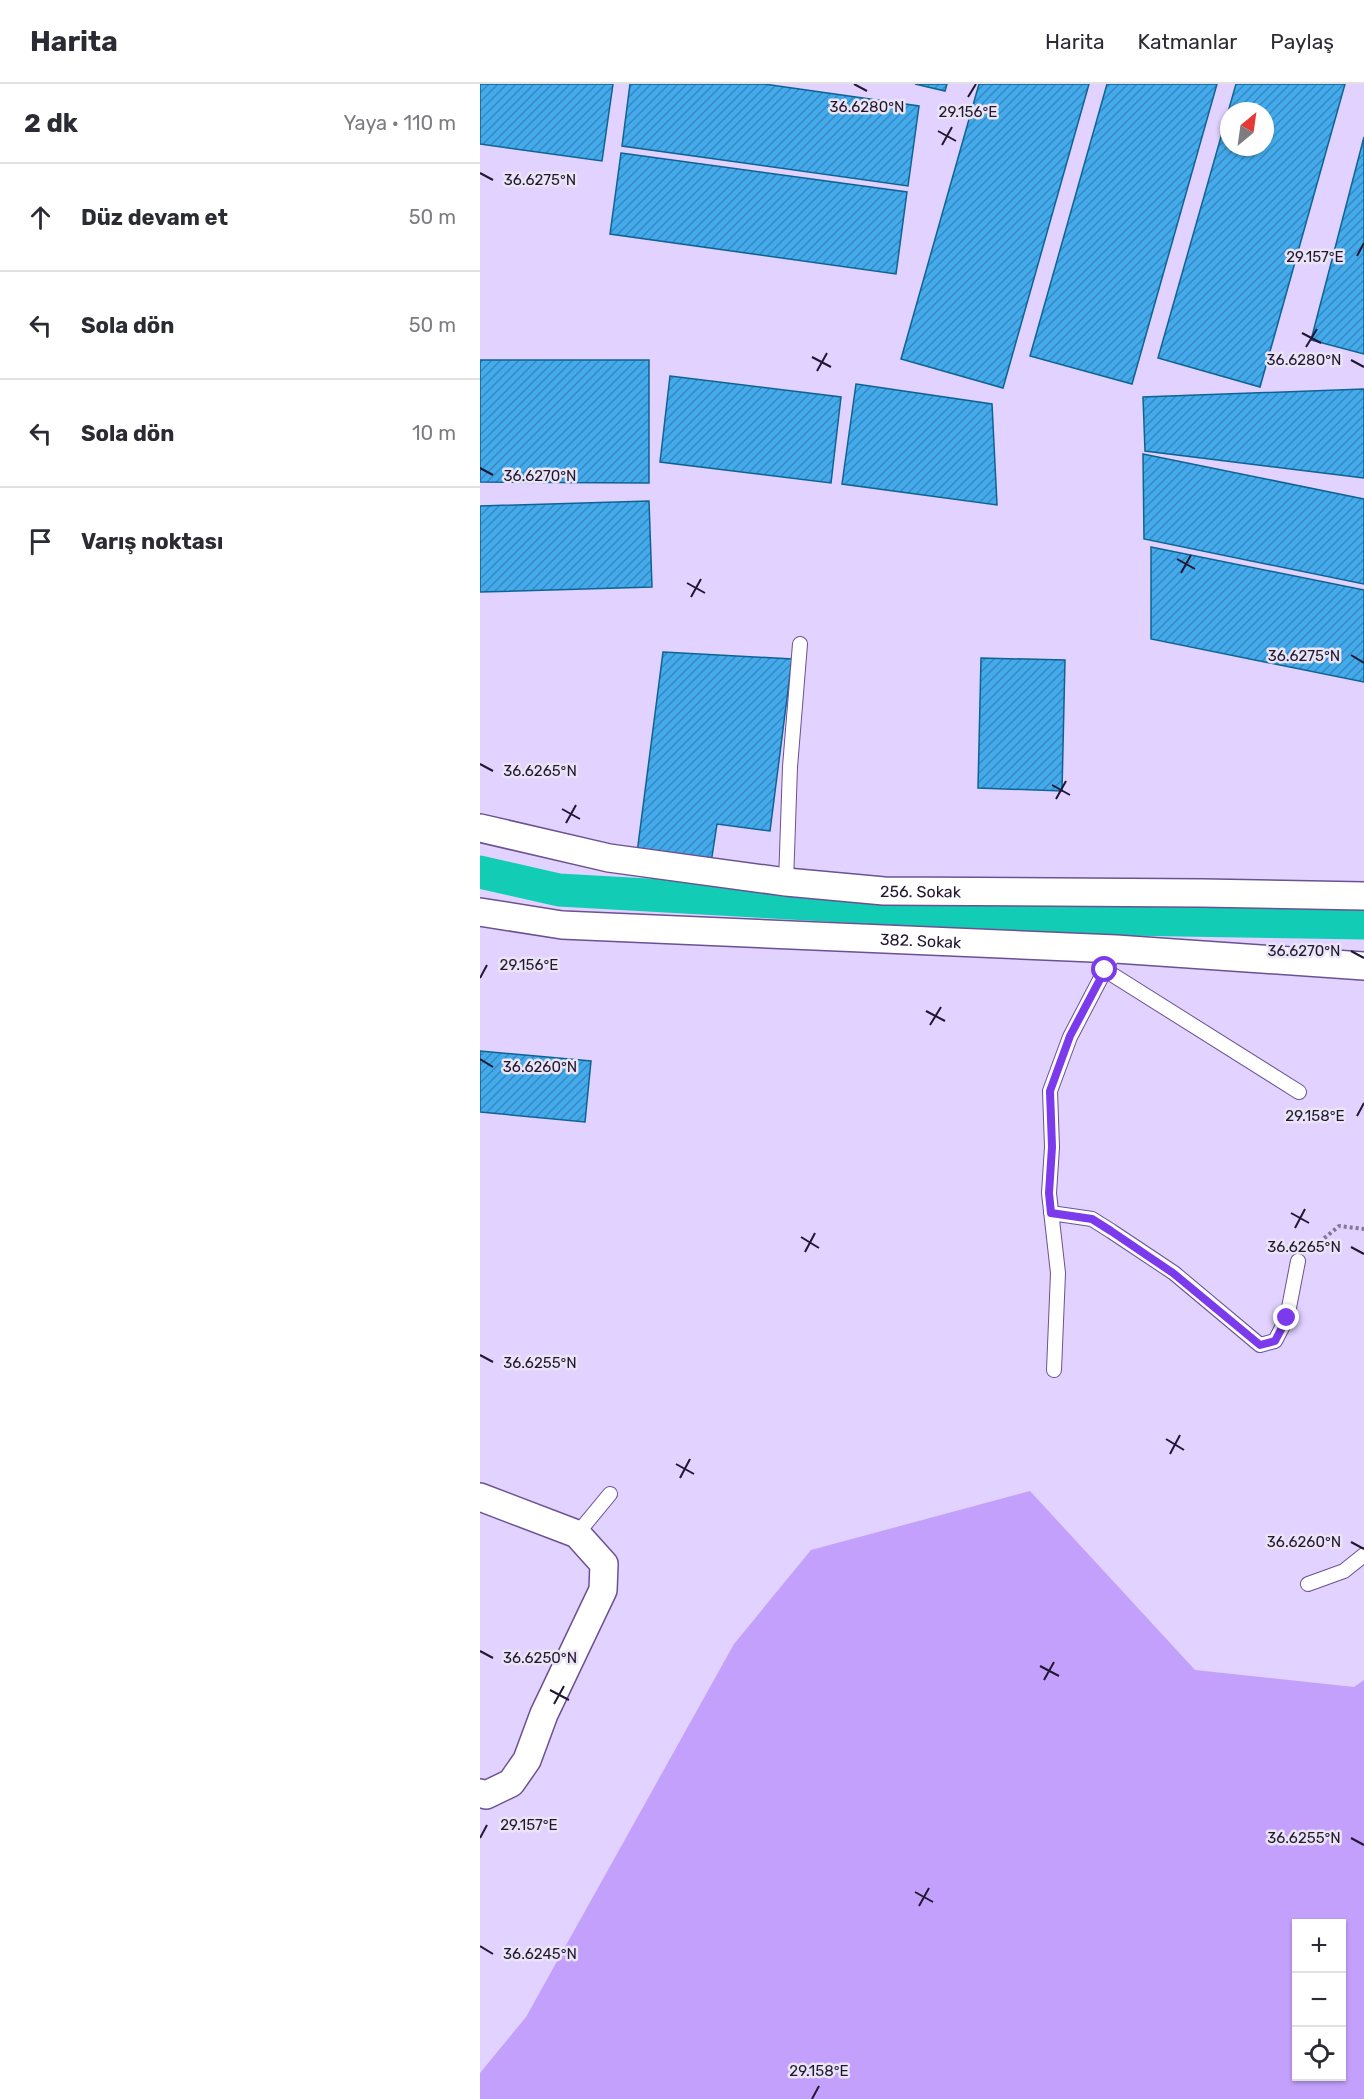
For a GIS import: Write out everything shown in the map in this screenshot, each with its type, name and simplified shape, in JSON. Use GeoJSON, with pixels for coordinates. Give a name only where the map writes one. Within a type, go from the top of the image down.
{"type":"FeatureCollection","features":[{"type":"Feature","properties":{"kind":"street","name":"256. Sokak"},"geometry":{"type":"LineString","coordinates":[[480,828],[609,858],[786,882],[884,891],[1202,892],[1364,896]]}},
{"type":"Feature","properties":{"kind":"street","name":"382. Sokak"},"geometry":{"type":"LineString","coordinates":[[480,912],[562,925],[1110,960],[1364,966]]}},
{"type":"Feature","properties":{"kind":"street"},"geometry":{"type":"LineString","coordinates":[[480,1497],[577,1534],[604,1564],[603,1590],[544,1714],[527,1760],[511,1783],[486,1795],[480,1793]]}},
{"type":"Feature","properties":{"kind":"lane"},"geometry":{"type":"LineString","coordinates":[[786,882],[790,767],[800,644]]}},
{"type":"Feature","properties":{"kind":"lane"},"geometry":{"type":"LineString","coordinates":[[1054,1370],[1058,1273],[1049,1193],[1052,1147],[1050,1091],[1070,1036],[1110,960],[1299,1092]]}},
{"type":"Feature","properties":{"kind":"lane"},"geometry":{"type":"LineString","coordinates":[[1051,1213],[1092,1219],[1173,1273],[1260,1345],[1275,1341],[1287,1318],[1298,1260]]}},
{"type":"Feature","properties":{"kind":"lane"},"geometry":{"type":"LineString","coordinates":[[577,1534],[610,1494]]}},
{"type":"Feature","properties":{"kind":"lane"},"geometry":{"type":"LineString","coordinates":[[1308,1584],[1344,1571],[1364,1555]]}},
{"type":"Feature","properties":{"kind":"path"},"geometry":{"type":"LineString","coordinates":[[1298,1260],[1339,1226],[1364,1229]]}},
{"type":"Feature","properties":{"kind":"shaded area"},"geometry":{"type":"Polygon","coordinates":[[[1030,1491],[1195,1670],[1354,1687],[1364,1680],[1364,2099],[480,2099],[480,2073],[526,2017],[734,1644],[811,1550],[1030,1491]]]}},
{"type":"Feature","properties":{"kind":"building"},"geometry":{"type":"Polygon","coordinates":[[[480,84],[613,84],[602,161],[480,144],[480,84]]]}},
{"type":"Feature","properties":{"kind":"building"},"geometry":{"type":"Polygon","coordinates":[[[630,84],[764,84],[919,106],[908,186],[622,146],[630,84]]]}},
{"type":"Feature","properties":{"kind":"building"},"geometry":{"type":"Polygon","coordinates":[[[915,84],[947,84],[945,91],[915,84]]]}},
{"type":"Feature","properties":{"kind":"building"},"geometry":{"type":"Polygon","coordinates":[[[979,84],[1089,84],[1003,388],[901,359],[979,84]]]}},
{"type":"Feature","properties":{"kind":"building"},"geometry":{"type":"Polygon","coordinates":[[[1107,84],[1217,84],[1132,384],[1030,356],[1107,84]]]}},
{"type":"Feature","properties":{"kind":"building"},"geometry":{"type":"Polygon","coordinates":[[[1236,84],[1345,84],[1260,387],[1158,358],[1220,140],[1220,156],[1274,156],[1274,102],[1231,102],[1236,84]]]}},
{"type":"Feature","properties":{"kind":"building"},"geometry":{"type":"Polygon","coordinates":[[[1364,137],[1364,354],[1311,340],[1364,137]]]}},
{"type":"Feature","properties":{"kind":"building"},"geometry":{"type":"Polygon","coordinates":[[[621,153],[907,192],[896,274],[610,234],[621,153]]]}},
{"type":"Feature","properties":{"kind":"building"},"geometry":{"type":"Polygon","coordinates":[[[480,360],[649,360],[649,483],[480,482],[480,360]]]}},
{"type":"Feature","properties":{"kind":"building"},"geometry":{"type":"Polygon","coordinates":[[[670,376],[841,397],[831,483],[660,462],[670,376]]]}},
{"type":"Feature","properties":{"kind":"building"},"geometry":{"type":"Polygon","coordinates":[[[856,384],[992,404],[997,505],[842,484],[856,384]]]}},
{"type":"Feature","properties":{"kind":"building"},"geometry":{"type":"Polygon","coordinates":[[[1364,389],[1364,478],[1145,451],[1143,397],[1364,389]]]}},
{"type":"Feature","properties":{"kind":"building"},"geometry":{"type":"Polygon","coordinates":[[[1143,454],[1364,499],[1364,584],[1144,539],[1143,454]]]}},
{"type":"Feature","properties":{"kind":"building"},"geometry":{"type":"Polygon","coordinates":[[[649,501],[652,587],[480,592],[480,506],[649,501]]]}},
{"type":"Feature","properties":{"kind":"building"},"geometry":{"type":"Polygon","coordinates":[[[1151,547],[1364,590],[1364,682],[1151,639],[1151,547]]]}},
{"type":"Feature","properties":{"kind":"building"},"geometry":{"type":"Polygon","coordinates":[[[663,652],[792,659],[770,831],[717,824],[711,863],[637,853],[663,652]]]}},
{"type":"Feature","properties":{"kind":"building"},"geometry":{"type":"Polygon","coordinates":[[[981,658],[1065,660],[1062,791],[978,788],[981,658]]]}},
{"type":"Feature","properties":{"kind":"building"},"geometry":{"type":"Polygon","coordinates":[[[480,1051],[591,1061],[585,1122],[480,1112],[480,1051]]]}},
{"type":"Feature","properties":{"kind":"waterway"},"geometry":{"type":"LineString","coordinates":[[480,872],[559,890],[1059,918],[1364,923]]}},
{"type":"Feature","properties":{"kind":"route"},"geometry":{"type":"LineString","coordinates":[[1105,970],[1070,1036],[1050,1091],[1052,1147],[1049,1193],[1051,1213],[1092,1219],[1173,1273],[1260,1345],[1275,1341],[1287,1318]]}}]}
